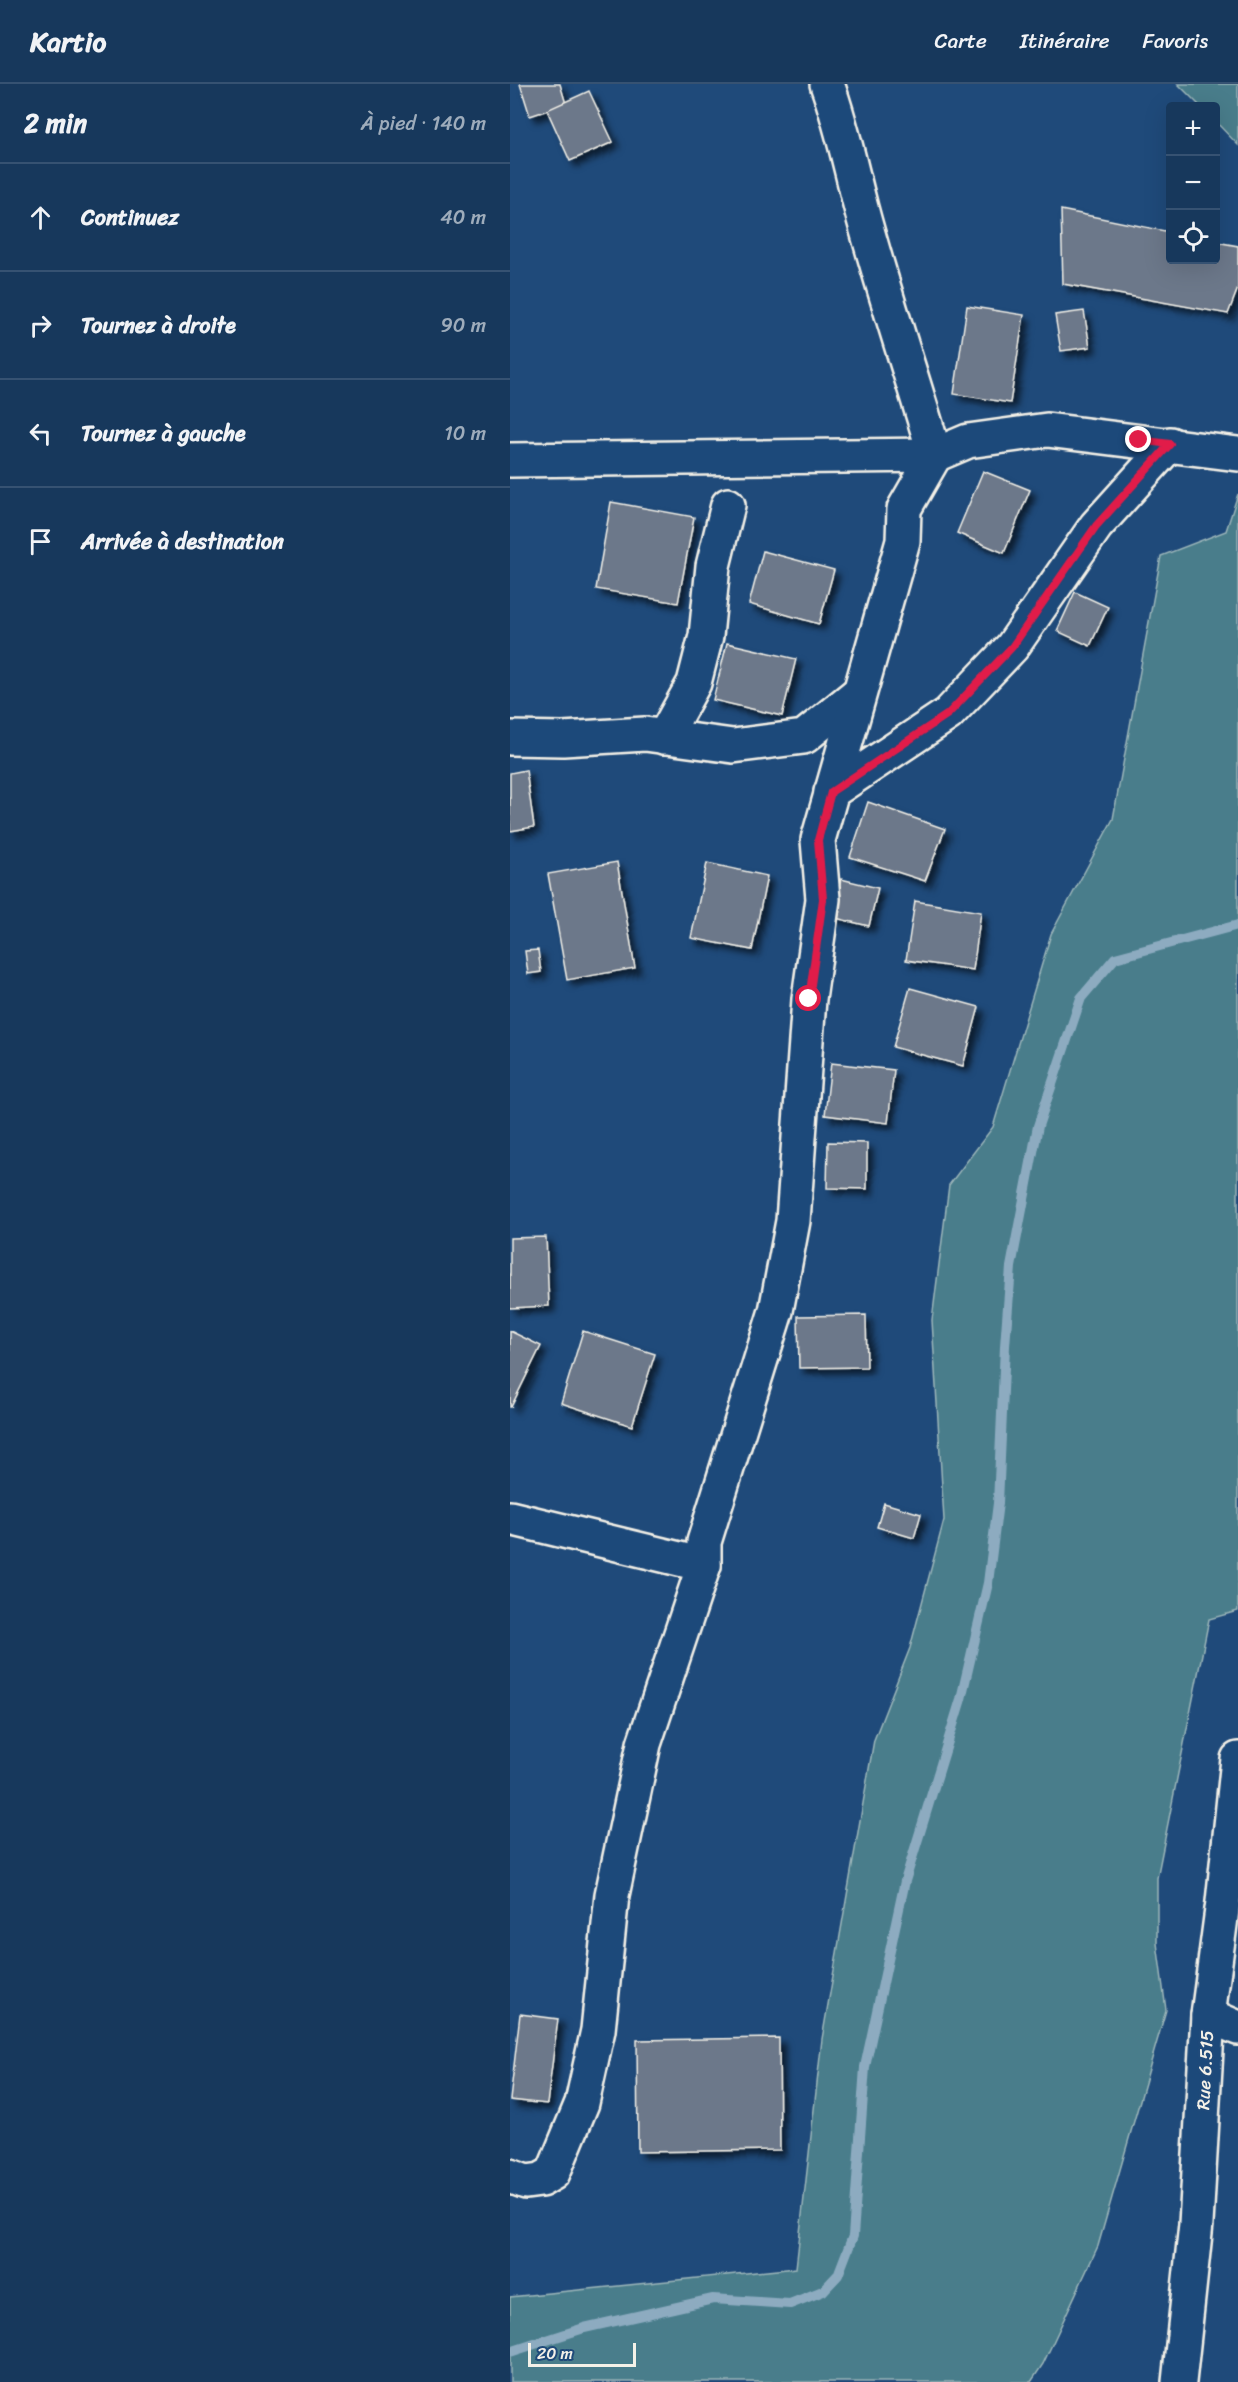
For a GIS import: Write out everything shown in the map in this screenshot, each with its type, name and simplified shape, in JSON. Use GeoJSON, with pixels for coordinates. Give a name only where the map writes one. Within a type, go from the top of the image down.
{"type":"FeatureCollection","features":[{"type":"Feature","properties":{"kind":"street"},"geometry":{"type":"LineString","coordinates":[[510,2176],[526,2182],[541,2180],[553,2173],[582,2103],[598,2030],[612,1895],[644,1744],[704,1565],[704,1542],[776,1311],[793,1221],[809,999],[823,899],[818,840],[857,694],[903,541],[904,509],[935,455],[861,207],[850,153],[827,84]]}},
{"type":"Feature","properties":{"kind":"street"},"geometry":{"type":"LineString","coordinates":[[510,460],[935,455],[968,441],[1047,430],[1238,454]]}},
{"type":"Feature","properties":{"kind":"street"},"geometry":{"type":"LineString","coordinates":[[831,792],[948,714],[1012,647],[1096,526],[1170,444]]}},
{"type":"Feature","properties":{"kind":"street"},"geometry":{"type":"LineString","coordinates":[[664,737],[694,683],[706,636],[713,566],[728,505]]}},
{"type":"Feature","properties":{"kind":"street"},"geometry":{"type":"LineString","coordinates":[[510,738],[563,739],[645,734],[733,746],[804,737],[857,694]]}},
{"type":"Feature","properties":{"kind":"street"},"geometry":{"type":"LineString","coordinates":[[510,1518],[704,1565]]}},
{"type":"Feature","properties":{"kind":"street","name":"Rue 6.515"},"geometry":{"type":"LineString","coordinates":[[1179,2382],[1196,2224],[1208,2015],[1238,1759]]}},
{"type":"Feature","properties":{"kind":"street"},"geometry":{"type":"LineString","coordinates":[[1208,2015],[1238,2028]]}},
{"type":"Feature","properties":{"kind":"green space"},"geometry":{"type":"Polygon","coordinates":[[[1178,84],[1238,84],[1238,145],[1220,126],[1220,102],[1196,102],[1178,84]]]}},
{"type":"Feature","properties":{"kind":"green space"},"geometry":{"type":"Polygon","coordinates":[[[1238,494],[1238,1611],[1209,1619],[1157,1878],[1157,1943],[1166,2010],[1098,2246],[1043,2364],[1031,2382],[510,2382],[510,2297],[796,2268],[822,2039],[874,1740],[910,1648],[944,1520],[932,1320],[949,1185],[993,1127],[1051,934],[1113,819],[1161,556],[1226,531],[1238,494]]]}},
{"type":"Feature","properties":{"kind":"building"},"geometry":{"type":"Polygon","coordinates":[[[520,84],[560,84],[566,104],[530,116],[520,84]]]}},
{"type":"Feature","properties":{"kind":"building"},"geometry":{"type":"Polygon","coordinates":[[[589,91],[613,142],[570,161],[547,110],[589,91]]]}},
{"type":"Feature","properties":{"kind":"building"},"geometry":{"type":"Polygon","coordinates":[[[1061,210],[1166,231],[1166,264],[1220,264],[1220,243],[1238,246],[1238,288],[1228,314],[1063,284],[1061,210]]]}},
{"type":"Feature","properties":{"kind":"building"},"geometry":{"type":"Polygon","coordinates":[[[967,306],[1024,315],[1010,403],[954,394],[967,306]]]}},
{"type":"Feature","properties":{"kind":"building"},"geometry":{"type":"Polygon","coordinates":[[[1084,311],[1090,347],[1061,351],[1055,315],[1084,311]]]}},
{"type":"Feature","properties":{"kind":"building"},"geometry":{"type":"Polygon","coordinates":[[[983,471],[1030,490],[1004,553],[957,533],[983,471]]]}},
{"type":"Feature","properties":{"kind":"building"},"geometry":{"type":"Polygon","coordinates":[[[611,502],[694,517],[678,603],[596,589],[611,502]]]}},
{"type":"Feature","properties":{"kind":"building"},"geometry":{"type":"Polygon","coordinates":[[[763,551],[834,570],[819,624],[749,604],[763,551]]]}},
{"type":"Feature","properties":{"kind":"building"},"geometry":{"type":"Polygon","coordinates":[[[1075,592],[1108,607],[1090,646],[1057,631],[1075,592]]]}},
{"type":"Feature","properties":{"kind":"building"},"geometry":{"type":"Polygon","coordinates":[[[727,643],[796,659],[782,716],[713,700],[727,643]]]}},
{"type":"Feature","properties":{"kind":"building"},"geometry":{"type":"Polygon","coordinates":[[[526,770],[534,827],[510,831],[510,773],[526,770]]]}},
{"type":"Feature","properties":{"kind":"building"},"geometry":{"type":"Polygon","coordinates":[[[868,802],[945,829],[925,881],[850,857],[868,802]]]}},
{"type":"Feature","properties":{"kind":"building"},"geometry":{"type":"Polygon","coordinates":[[[617,862],[635,968],[567,980],[548,874],[617,862]]]}},
{"type":"Feature","properties":{"kind":"building"},"geometry":{"type":"Polygon","coordinates":[[[707,863],[767,876],[752,950],[691,938],[707,863]]]}},
{"type":"Feature","properties":{"kind":"building"},"geometry":{"type":"Polygon","coordinates":[[[841,879],[878,888],[869,926],[831,917],[841,879]]]}},
{"type":"Feature","properties":{"kind":"building"},"geometry":{"type":"Polygon","coordinates":[[[915,901],[981,912],[973,970],[906,960],[915,901]]]}},
{"type":"Feature","properties":{"kind":"building"},"geometry":{"type":"Polygon","coordinates":[[[538,950],[541,972],[528,974],[525,951],[538,950]]]}},
{"type":"Feature","properties":{"kind":"building"},"geometry":{"type":"Polygon","coordinates":[[[910,988],[979,1007],[963,1066],[893,1047],[910,988]]]}},
{"type":"Feature","properties":{"kind":"building"},"geometry":{"type":"Polygon","coordinates":[[[831,1063],[894,1070],[888,1123],[825,1115],[831,1063]]]}},
{"type":"Feature","properties":{"kind":"building"},"geometry":{"type":"Polygon","coordinates":[[[828,1142],[867,1143],[867,1189],[827,1188],[828,1142]]]}},
{"type":"Feature","properties":{"kind":"building"},"geometry":{"type":"Polygon","coordinates":[[[546,1237],[549,1306],[510,1308],[510,1238],[546,1237]]]}},
{"type":"Feature","properties":{"kind":"building"},"geometry":{"type":"Polygon","coordinates":[[[866,1315],[867,1367],[799,1368],[798,1316],[866,1315]]]}},
{"type":"Feature","properties":{"kind":"building"},"geometry":{"type":"Polygon","coordinates":[[[510,1331],[541,1346],[511,1407],[510,1407],[510,1331]]]}},
{"type":"Feature","properties":{"kind":"building"},"geometry":{"type":"Polygon","coordinates":[[[583,1331],[655,1354],[632,1426],[561,1403],[583,1331]]]}},
{"type":"Feature","properties":{"kind":"building"},"geometry":{"type":"Polygon","coordinates":[[[884,1503],[921,1514],[914,1538],[877,1527],[884,1503]]]}},
{"type":"Feature","properties":{"kind":"building"},"geometry":{"type":"Polygon","coordinates":[[[520,2014],[558,2019],[547,2104],[510,2100],[520,2014]]]}},
{"type":"Feature","properties":{"kind":"building"},"geometry":{"type":"Polygon","coordinates":[[[779,2038],[780,2150],[638,2152],[637,2040],[779,2038]]]}},
{"type":"Feature","properties":{"kind":"waterway"},"geometry":{"type":"LineString","coordinates":[[510,2352],[584,2328],[713,2299],[790,2304],[823,2291],[838,2275],[853,2236],[865,2067],[905,1881],[961,1699],[988,1583],[998,1503],[1011,1267],[1038,1126],[1081,998],[1115,958],[1238,925]]}},
{"type":"Feature","properties":{"kind":"route"},"geometry":{"type":"LineString","coordinates":[[809,999],[823,899],[818,840],[831,792],[948,714],[1012,647],[1096,526],[1170,444],[1139,440]]}}]}
